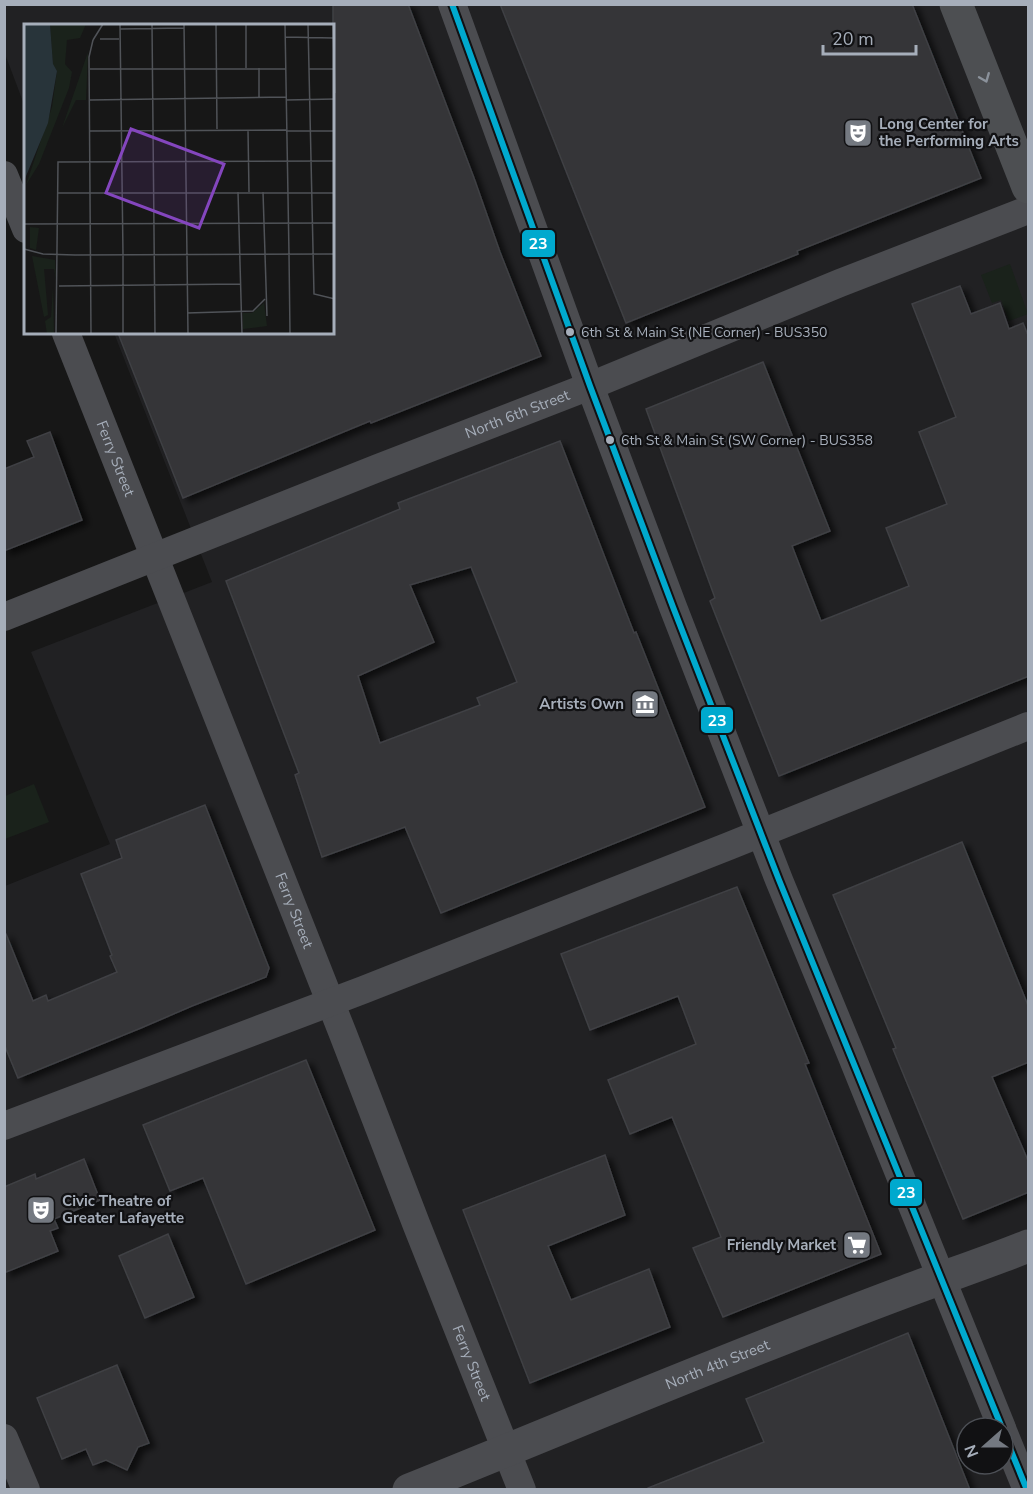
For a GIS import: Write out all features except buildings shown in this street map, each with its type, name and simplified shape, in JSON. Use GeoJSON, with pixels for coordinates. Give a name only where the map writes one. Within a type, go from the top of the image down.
{"type":"FeatureCollection","features":[{"type":"Feature","properties":{"kind":"main road"},"geometry":{"type":"LineString","coordinates":[[956,4],[1029,187]]}},
{"type":"Feature","properties":{"kind":"street"},"geometry":{"type":"LineString","coordinates":[[452,4],[590,386],[779,880],[998,1416]]}},
{"type":"Feature","properties":{"kind":"street"},"geometry":{"type":"LineString","coordinates":[[4,175],[24,224]]}},
{"type":"Feature","properties":{"kind":"street","name":"North 6th Street"},"geometry":{"type":"LineString","coordinates":[[4,617],[590,386],[840,283],[1029,210]]}},
{"type":"Feature","properties":{"kind":"street","name":"Ferry Street"},"geometry":{"type":"LineString","coordinates":[[66,334],[522,1490]]}},
{"type":"Feature","properties":{"kind":"street"},"geometry":{"type":"LineString","coordinates":[[4,1126],[331,1003],[1029,726]]}},
{"type":"Feature","properties":{"kind":"street","name":"North 4th Street"},"geometry":{"type":"LineString","coordinates":[[409,1490],[739,1356],[1029,1246]]}},
{"type":"Feature","properties":{"kind":"street"},"geometry":{"type":"LineString","coordinates":[[4,1438],[26,1490]]}},
{"type":"Feature","properties":{"kind":"street"},"geometry":{"type":"LineString","coordinates":[[1015,1461],[1026,1490]]}},
{"type":"Feature","properties":{"kind":"shaded area"},"geometry":{"type":"Polygon","coordinates":[[[5,4],[1028,5],[1028,1489],[5,1489],[5,886],[110,844],[31,652],[212,582],[114,334],[334,334],[334,24],[24,24],[24,104],[5,54],[5,4]]]}},
{"type":"Feature","properties":{"kind":"shaded area"},"geometry":{"type":"Polygon","coordinates":[[[1010,264],[1028,314],[1009,321],[1001,300],[992,303],[981,275],[1010,264]]]}},
{"type":"Feature","properties":{"kind":"shaded area"},"geometry":{"type":"Polygon","coordinates":[[[34,784],[49,822],[5,839],[5,796],[34,784]]]}},
{"type":"Feature","properties":{"kind":"transit line","name":"23"},"geometry":{"type":"LineString","coordinates":[[452,4],[590,386],[673,607],[779,880],[997,1416]]}},
{"type":"Feature","properties":{"kind":"transit line","name":"23"},"geometry":{"type":"LineString","coordinates":[[1015,1460],[1027,1490]]}},
{"type":"Feature","properties":{"kind":"place","name":"Long Center for the Performing Arts"},"geometry":{"type":"Point","coordinates":[858,133]}},
{"type":"Feature","properties":{"kind":"place","name":"6th St & Main St (NE Corner) - BUS350"},"geometry":{"type":"Point","coordinates":[570,332]}},
{"type":"Feature","properties":{"kind":"place","name":"6th St & Main St (SW Corner) - BUS358"},"geometry":{"type":"Point","coordinates":[610,440]}},
{"type":"Feature","properties":{"kind":"place","name":"Artists Own"},"geometry":{"type":"Point","coordinates":[645,704]}},
{"type":"Feature","properties":{"kind":"place","name":"Civic Theatre of Greater Lafayette"},"geometry":{"type":"Point","coordinates":[41,1210]}},
{"type":"Feature","properties":{"kind":"place","name":"Friendly Market"},"geometry":{"type":"Point","coordinates":[857,1245]}}]}
